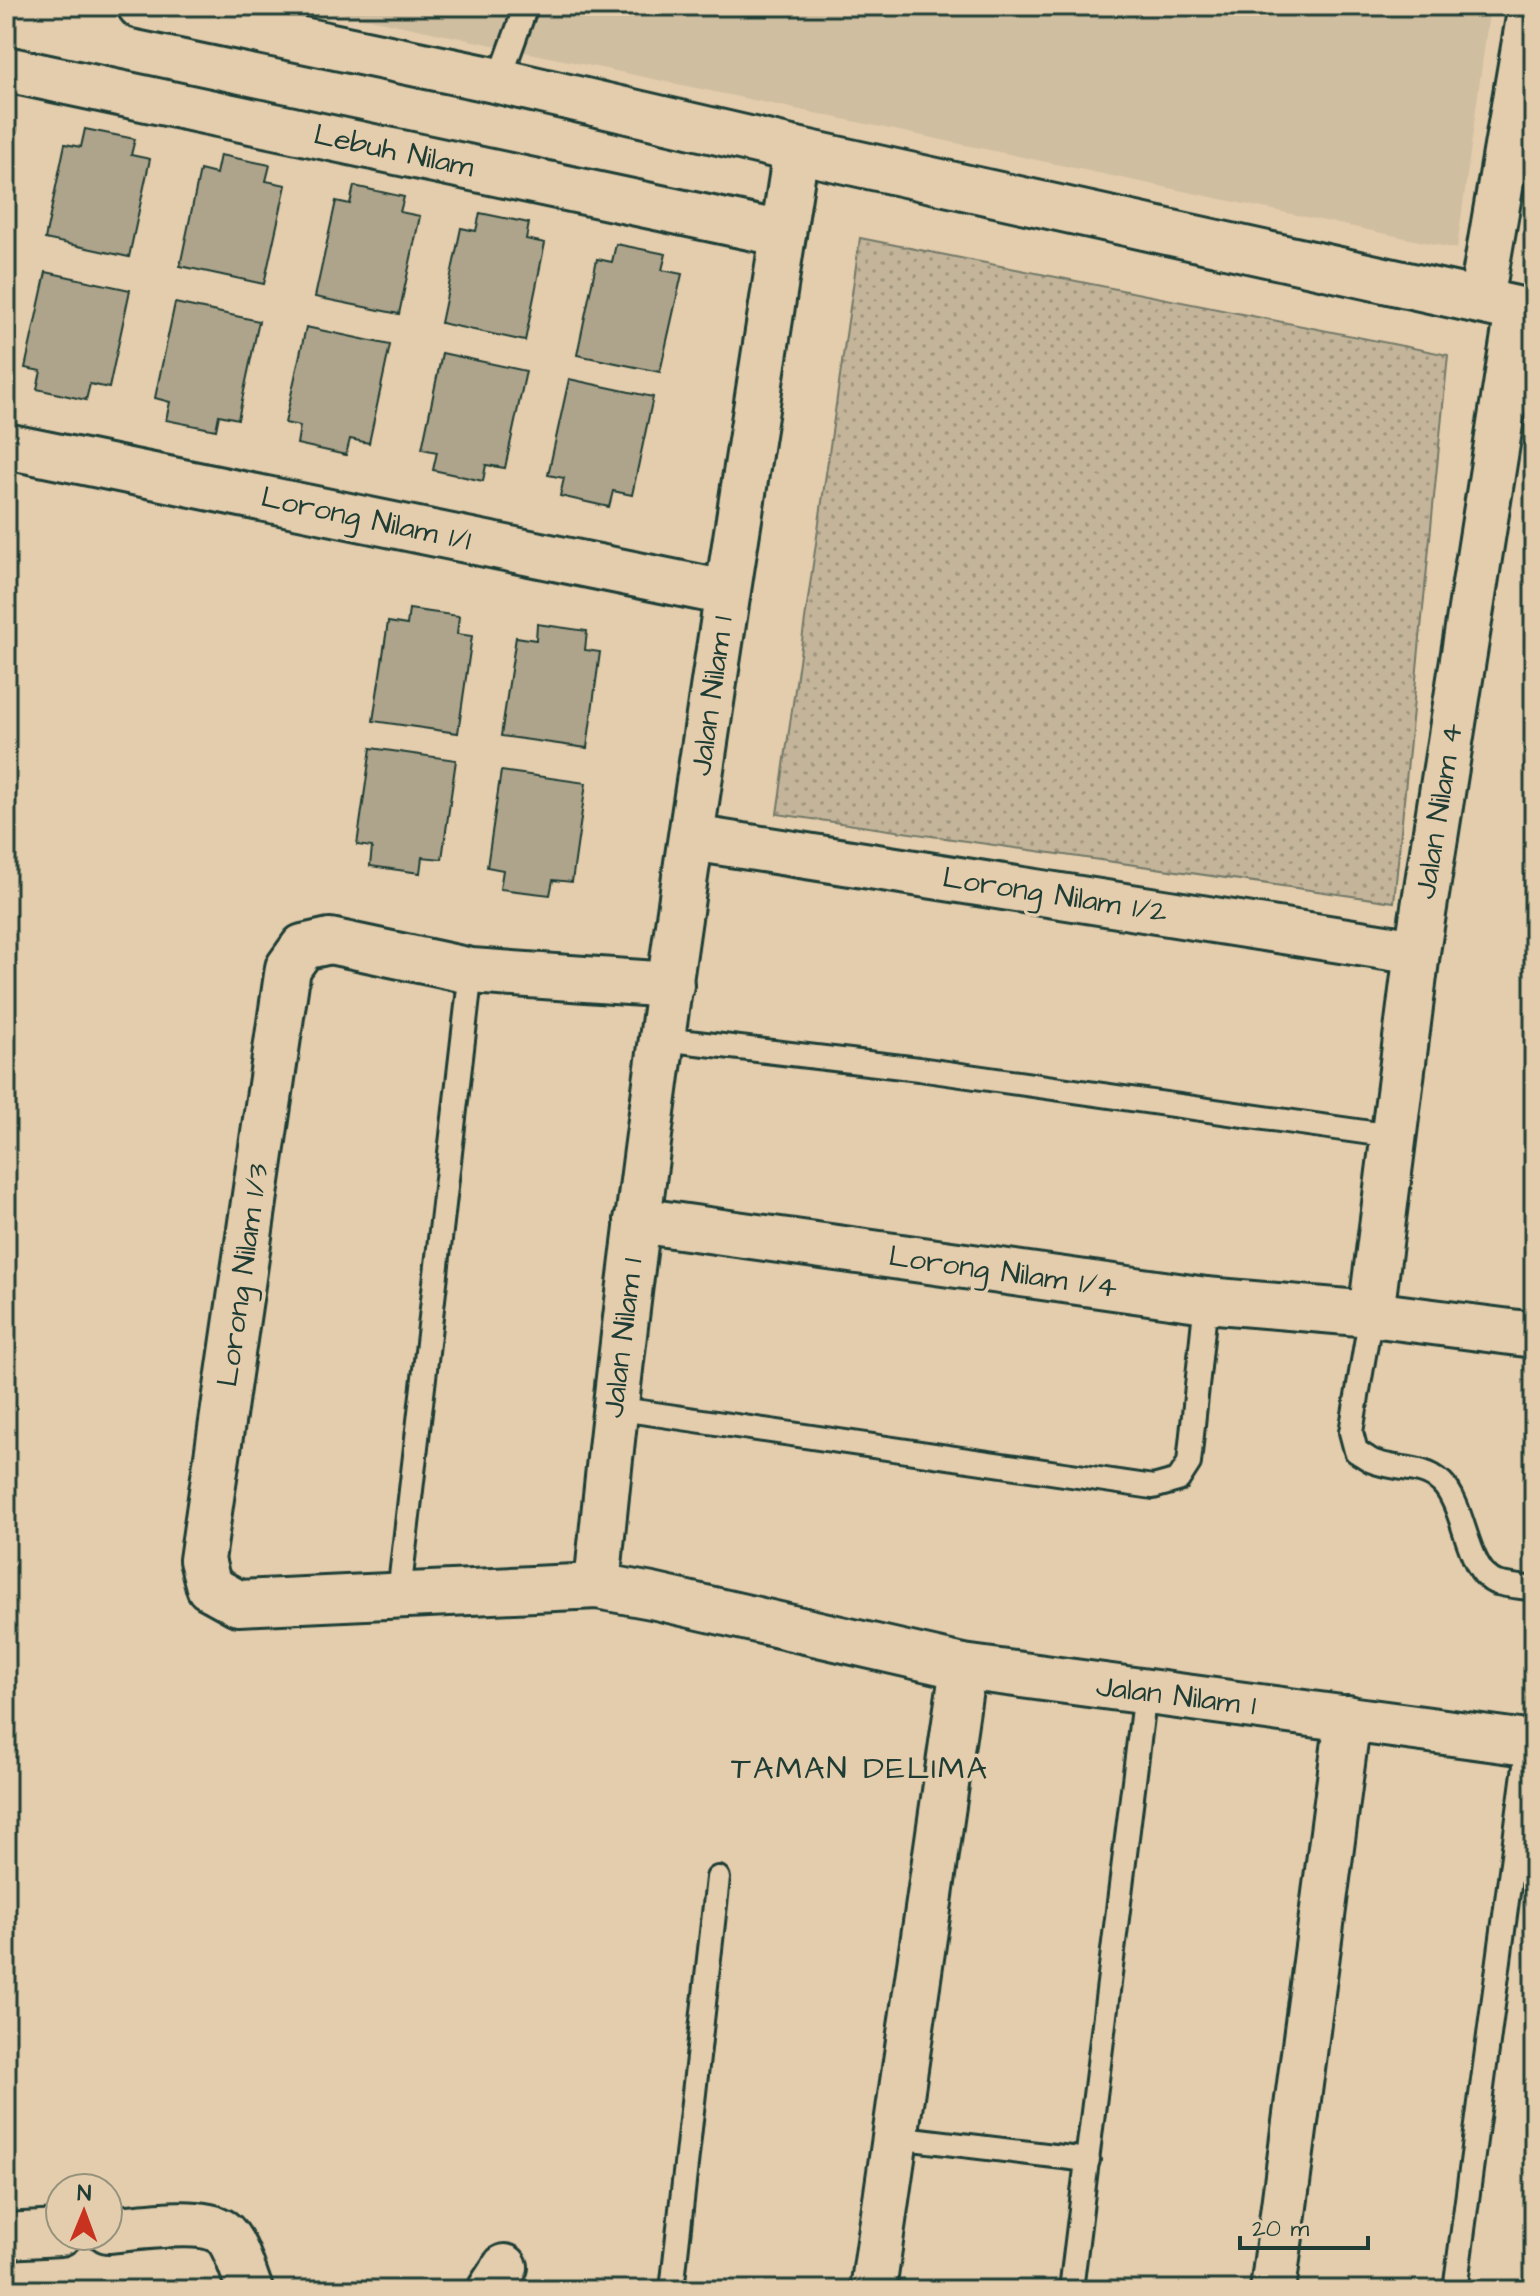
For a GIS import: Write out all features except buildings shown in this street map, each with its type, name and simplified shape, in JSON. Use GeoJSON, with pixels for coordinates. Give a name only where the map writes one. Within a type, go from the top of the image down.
{"type":"FeatureCollection","features":[{"type":"Feature","properties":{"kind":"street"},"geometry":{"type":"LineString","coordinates":[[140,6],[499,81],[1511,308]]}},
{"type":"Feature","properties":{"kind":"street","name":"Jalan Nilam 4"},"geometry":{"type":"LineString","coordinates":[[1371,1314],[1417,952],[1511,308],[1531,6]]}},
{"type":"Feature","properties":{"kind":"street","name":"Lebuh Nilam"},"geometry":{"type":"LineString","coordinates":[[6,69],[783,234]]}},
{"type":"Feature","properties":{"kind":"street","name":"Jalan Nilam 1"},"geometry":{"type":"LineString","coordinates":[[796,150],[726,593],[637,1220],[614,1408],[597,1586],[963,1667],[1531,1743]]}},
{"type":"Feature","properties":{"kind":"street","name":"Lorong Nilam 1/1"},"geometry":{"type":"LineString","coordinates":[[6,446],[726,593]]}},
{"type":"Feature","properties":{"kind":"street","name":"Lorong Nilam 1/2"},"geometry":{"type":"LineString","coordinates":[[692,838],[1417,952]]}},
{"type":"Feature","properties":{"kind":"street","name":"Lorong Nilam 1/3"},"geometry":{"type":"LineString","coordinates":[[597,1586],[238,1603],[209,1587],[202,1560],[288,968],[303,947],[330,941],[471,971],[671,985]]}},
{"type":"Feature","properties":{"kind":"street","name":"Lorong Nilam 1/4"},"geometry":{"type":"LineString","coordinates":[[637,1220],[1206,1300],[1371,1314],[1534,1335]]}},
{"type":"Feature","properties":{"kind":"street"},"geometry":{"type":"LineString","coordinates":[[873,2290],[963,1667]]}},
{"type":"Feature","properties":{"kind":"street"},"geometry":{"type":"LineString","coordinates":[[1273,2290],[1348,1718]]}},
{"type":"Feature","properties":{"kind":"street"},"geometry":{"type":"LineString","coordinates":[[124,2229],[199,2225],[223,2233],[234,2250],[250,2290]]}},
{"type":"Feature","properties":{"kind":"street"},"geometry":{"type":"LineString","coordinates":[[6,2236],[44,2234]]}},
{"type":"Feature","properties":{"kind":"lane"},"geometry":{"type":"LineString","coordinates":[[499,81],[526,6]]}},
{"type":"Feature","properties":{"kind":"lane"},"geometry":{"type":"LineString","coordinates":[[399,1594],[471,971]]}},
{"type":"Feature","properties":{"kind":"lane"},"geometry":{"type":"LineString","coordinates":[[663,1039],[919,1069],[1392,1136]]}},
{"type":"Feature","properties":{"kind":"lane"},"geometry":{"type":"LineString","coordinates":[[614,1408],[1153,1487],[1178,1480],[1189,1463],[1206,1300]]}},
{"type":"Feature","properties":{"kind":"lane"},"geometry":{"type":"LineString","coordinates":[[1371,1314],[1351,1432],[1356,1451],[1373,1462],[1427,1472],[1454,1498],[1475,1560],[1483,1574],[1495,1582],[1534,1589]]}},
{"type":"Feature","properties":{"kind":"lane"},"geometry":{"type":"LineString","coordinates":[[1071,2290],[1145,1692]]}},
{"type":"Feature","properties":{"kind":"lane"},"geometry":{"type":"LineString","coordinates":[[1455,2290],[1531,1743]]}},
{"type":"Feature","properties":{"kind":"lane"},"geometry":{"type":"LineString","coordinates":[[672,2290],[718,1878]]}},
{"type":"Feature","properties":{"kind":"lane"},"geometry":{"type":"LineString","coordinates":[[895,2137],[1088,2160]]}},
{"type":"Feature","properties":{"kind":"shaded area"},"geometry":{"type":"Polygon","coordinates":[[[308,6],[1490,6],[1457,249],[308,6]]]}},
{"type":"Feature","properties":{"kind":"shaded area"},"geometry":{"type":"Polygon","coordinates":[[[860,238],[1448,355],[1394,902],[777,814],[860,238]]]}},
{"type":"Feature","properties":{"kind":"district","name":"TAMAN DELIMA"},"geometry":{"type":"Point","coordinates":[860,1768]}}]}
